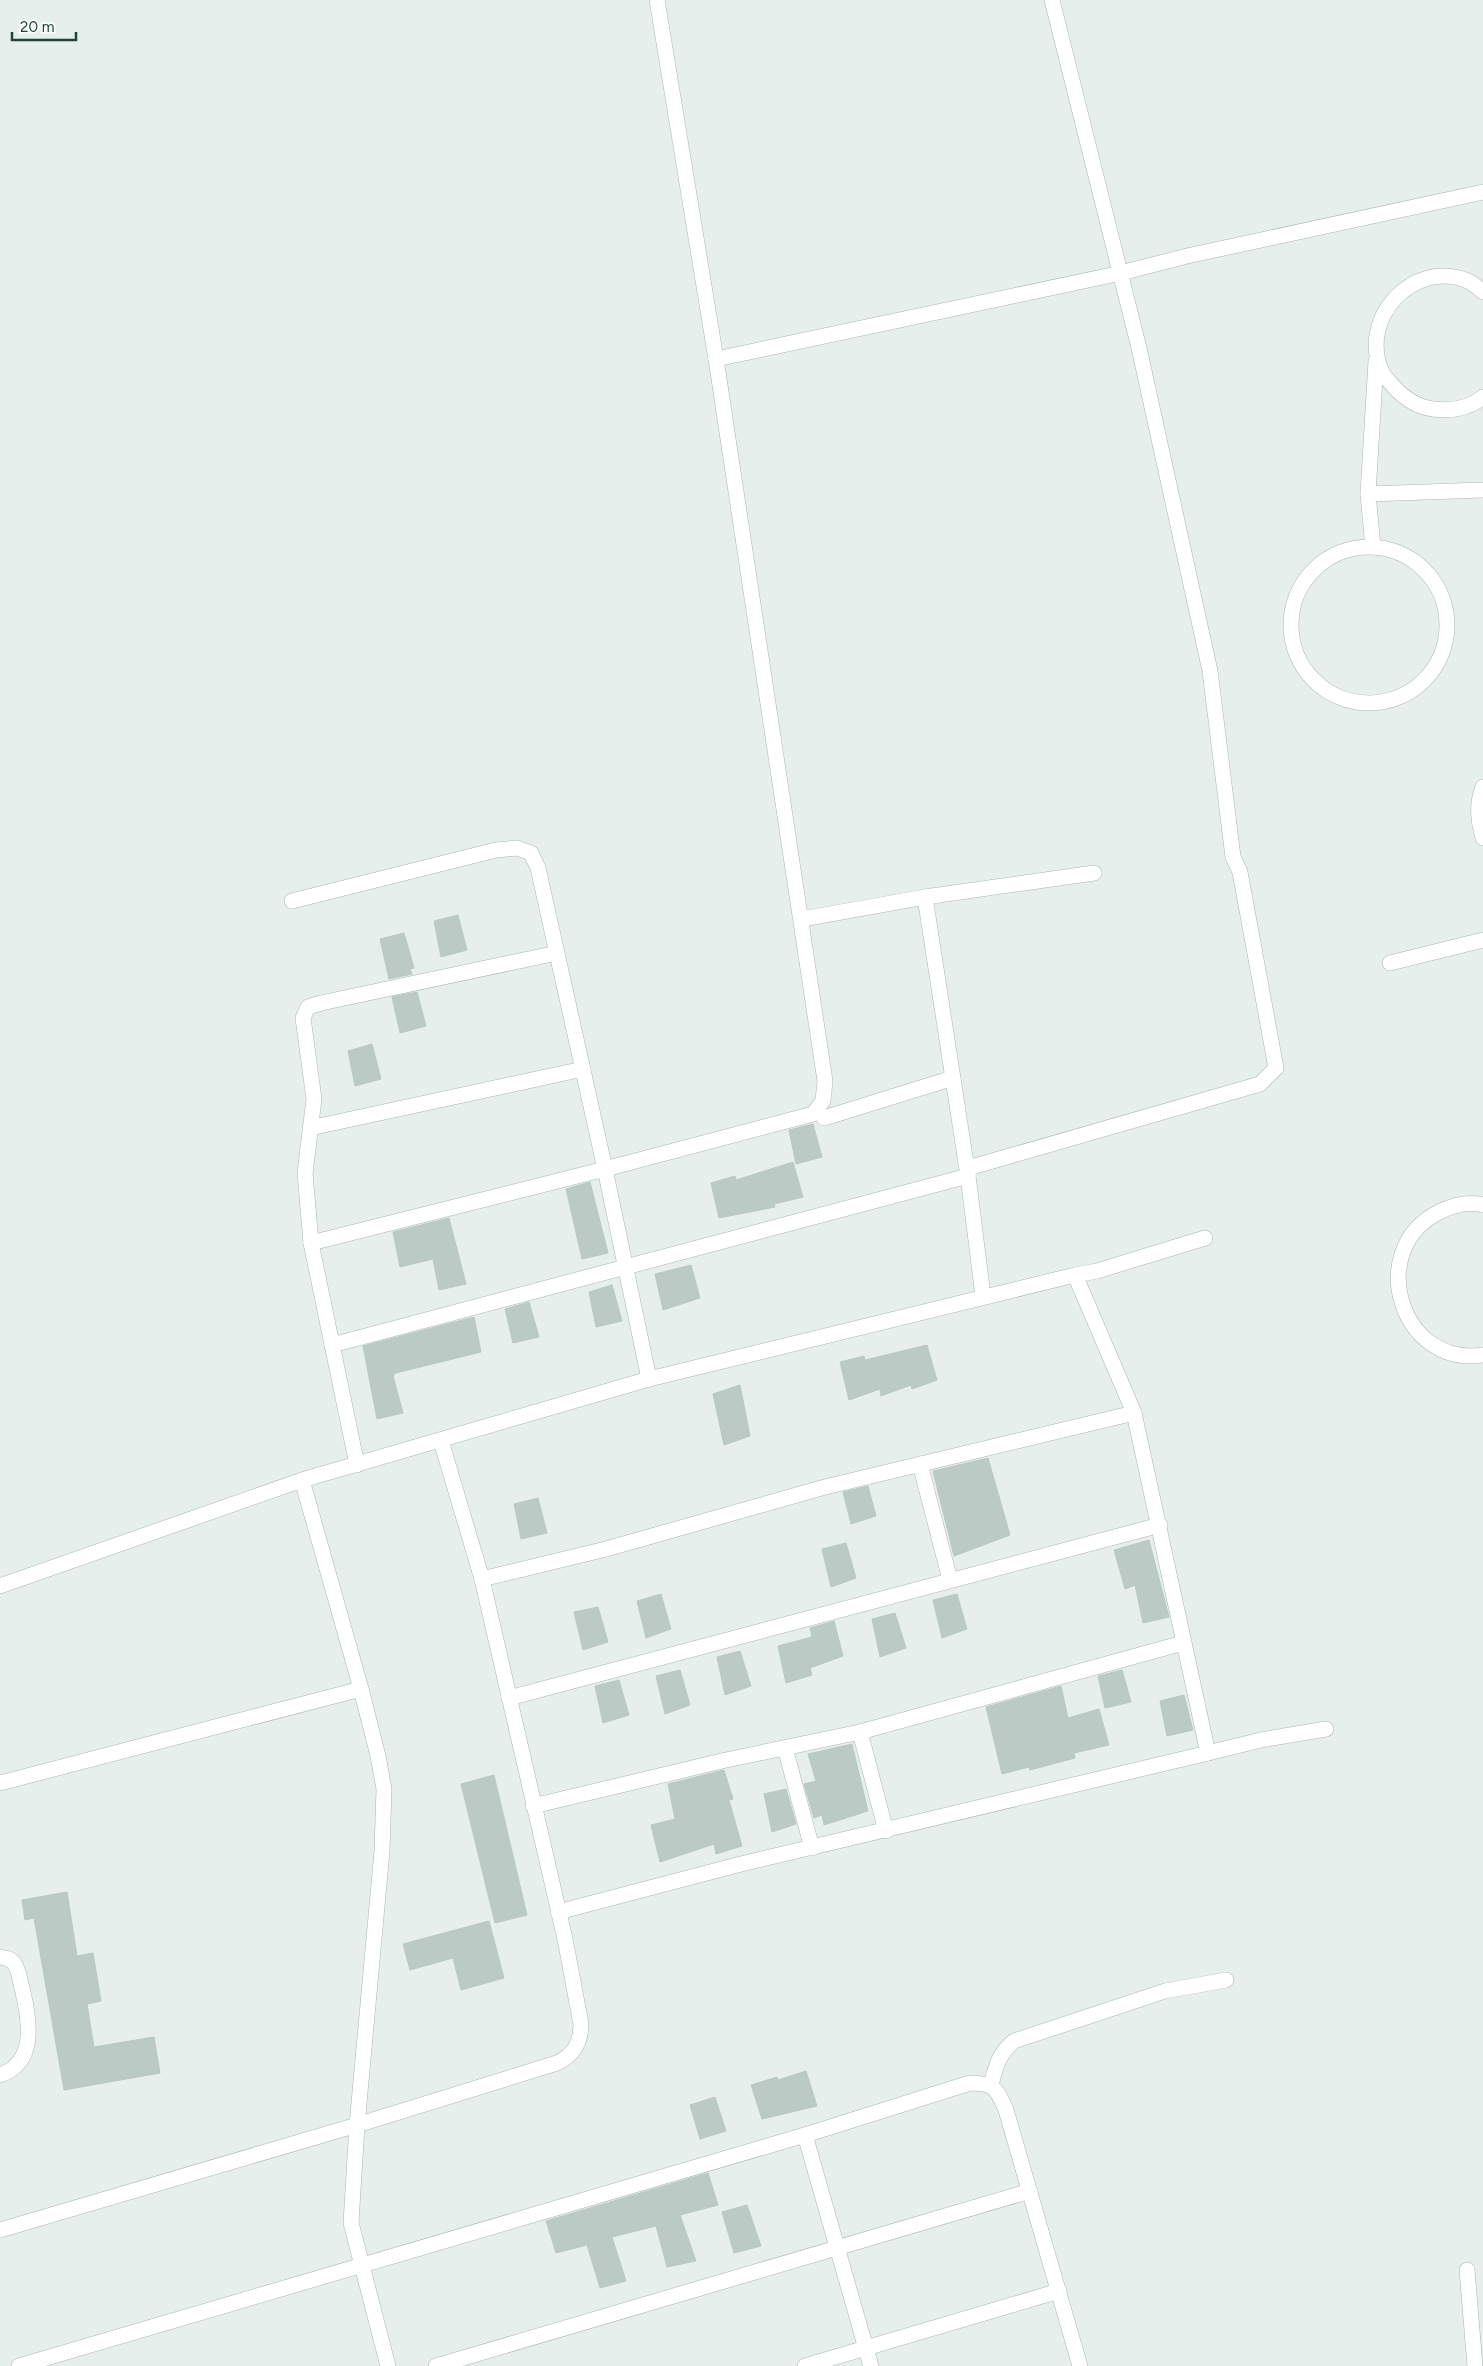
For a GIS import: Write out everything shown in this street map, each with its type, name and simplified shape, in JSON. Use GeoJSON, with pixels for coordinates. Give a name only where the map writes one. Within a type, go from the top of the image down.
{"type":"FeatureCollection","features":[{"type":"Feature","properties":{"kind":"street"},"geometry":{"type":"LineString","coordinates":[[311,1243],[605,1169],[813,1114],[823,1102],[825,1081],[802,919],[716,359],[657,0]]}},
{"type":"Feature","properties":{"kind":"street"},"geometry":{"type":"LineString","coordinates":[[968,1176],[968,1168],[1260,1084],[1276,1068],[1240,872],[1233,857],[1210,671],[1139,348],[1052,0]]}},
{"type":"Feature","properties":{"kind":"street"},"geometry":{"type":"LineString","coordinates":[[716,359],[1121,273],[1187,256],[1483,192]]}},
{"type":"Feature","properties":{"kind":"street"},"geometry":{"type":"LineString","coordinates":[[1373,547],[1368,494],[1378,328],[1384,313],[1404,289],[1425,278],[1446,276],[1468,281],[1483,292]]}},
{"type":"Feature","properties":{"kind":"street"},"geometry":{"type":"LineString","coordinates":[[1376,351],[1383,374],[1403,398],[1424,408],[1448,411],[1459,409],[1483,397]]}},
{"type":"Feature","properties":{"kind":"street"},"geometry":{"type":"LineString","coordinates":[[1368,494],[1483,490]]}},
{"type":"Feature","properties":{"kind":"street"},"geometry":{"type":"LineString","coordinates":[[1373,547],[1400,553],[1431,576],[1444,600],[1447,628],[1442,654],[1433,671],[1413,690],[1389,702],[1374,704],[1347,701],[1323,688],[1300,661],[1292,635],[1293,607],[1304,581],[1323,562],[1348,550],[1373,547]]}},
{"type":"Feature","properties":{"kind":"street"},"geometry":{"type":"LineString","coordinates":[[1483,787],[1479,796],[1478,820],[1483,838]]}},
{"type":"Feature","properties":{"kind":"street"},"geometry":{"type":"LineString","coordinates":[[292,901],[496,850],[517,848],[530,853],[538,868],[605,1169],[649,1379]]}},
{"type":"Feature","properties":{"kind":"street"},"geometry":{"type":"LineString","coordinates":[[802,919],[925,897],[1094,873]]}},
{"type":"Feature","properties":{"kind":"street"},"geometry":{"type":"LineString","coordinates":[[925,897],[968,1176],[983,1296]]}},
{"type":"Feature","properties":{"kind":"street"},"geometry":{"type":"LineString","coordinates":[[1390,963],[1483,940]]}},
{"type":"Feature","properties":{"kind":"street"},"geometry":{"type":"LineString","coordinates":[[358,1465],[311,1243],[305,1173],[314,1099],[303,1018],[308,1007],[321,1003],[557,953]]}},
{"type":"Feature","properties":{"kind":"street"},"geometry":{"type":"LineString","coordinates":[[310,1128],[583,1069]]}},
{"type":"Feature","properties":{"kind":"street"},"geometry":{"type":"LineString","coordinates":[[824,1118],[953,1078]]}},
{"type":"Feature","properties":{"kind":"street"},"geometry":{"type":"LineString","coordinates":[[332,1345],[968,1176]]}},
{"type":"Feature","properties":{"kind":"street"},"geometry":{"type":"LineString","coordinates":[[1483,1205],[1476,1203],[1452,1206],[1428,1218],[1410,1237],[1399,1262],[1397,1288],[1405,1314],[1428,1341],[1451,1353],[1483,1355]]}},
{"type":"Feature","properties":{"kind":"street"},"geometry":{"type":"LineString","coordinates":[[0,1586],[302,1480],[649,1379],[983,1296],[1097,1271],[1205,1238]]}},
{"type":"Feature","properties":{"kind":"street"},"geometry":{"type":"LineString","coordinates":[[1075,1275],[1134,1413],[1160,1525],[1183,1643],[1208,1753]]}},
{"type":"Feature","properties":{"kind":"street"},"geometry":{"type":"LineString","coordinates":[[482,1580],[606,1549],[825,1487],[1134,1413]]}},
{"type":"Feature","properties":{"kind":"street"},"geometry":{"type":"LineString","coordinates":[[0,2230],[357,2125],[557,2063],[567,2058],[576,2047],[581,2037],[581,2024],[558,1912],[482,1580],[441,1441]]}},
{"type":"Feature","properties":{"kind":"street"},"geometry":{"type":"LineString","coordinates":[[920,1464],[950,1580]]}},
{"type":"Feature","properties":{"kind":"street"},"geometry":{"type":"LineString","coordinates":[[302,1480],[361,1689],[378,1756],[384,1789],[382,1851],[357,2125],[351,2223],[388,2366]]}},
{"type":"Feature","properties":{"kind":"street"},"geometry":{"type":"LineString","coordinates":[[509,1698],[1160,1525]]}},
{"type":"Feature","properties":{"kind":"street"},"geometry":{"type":"LineString","coordinates":[[533,1806],[860,1732],[1183,1643]]}},
{"type":"Feature","properties":{"kind":"street"},"geometry":{"type":"LineString","coordinates":[[0,1783],[361,1689]]}},
{"type":"Feature","properties":{"kind":"street"},"geometry":{"type":"LineString","coordinates":[[558,1912],[741,1864],[886,1831],[1261,1740],[1326,1729]]}},
{"type":"Feature","properties":{"kind":"street"},"geometry":{"type":"LineString","coordinates":[[860,1732],[886,1831]]}},
{"type":"Feature","properties":{"kind":"street"},"geometry":{"type":"LineString","coordinates":[[785,1748],[812,1848]]}},
{"type":"Feature","properties":{"kind":"street"},"geometry":{"type":"LineString","coordinates":[[0,1957],[7,1958],[14,1963],[18,1971],[27,2013],[28,2036],[27,2050],[20,2064],[10,2072],[0,2075]]}},
{"type":"Feature","properties":{"kind":"street"},"geometry":{"type":"LineString","coordinates":[[991,2084],[998,2058],[1005,2048],[1014,2041],[1165,1991],[1226,1980]]}},
{"type":"Feature","properties":{"kind":"street"},"geometry":{"type":"LineString","coordinates":[[19,2366],[805,2135],[970,2083],[991,2084],[998,2092],[1006,2110],[1080,2366]]}},
{"type":"Feature","properties":{"kind":"street"},"geometry":{"type":"LineString","coordinates":[[805,2135],[871,2366]]}},
{"type":"Feature","properties":{"kind":"street"},"geometry":{"type":"LineString","coordinates":[[436,2366],[1030,2191]]}},
{"type":"Feature","properties":{"kind":"street"},"geometry":{"type":"LineString","coordinates":[[1468,2270],[1475,2366]]}},
{"type":"Feature","properties":{"kind":"street"},"geometry":{"type":"LineString","coordinates":[[806,2366],[1058,2291]]}},
{"type":"Feature","properties":{"kind":"building"},"geometry":{"type":"Polygon","coordinates":[[[458,915],[467,950],[441,957],[434,921],[458,915]]]}},
{"type":"Feature","properties":{"kind":"building"},"geometry":{"type":"Polygon","coordinates":[[[404,933],[414,968],[410,969],[412,974],[389,979],[380,939],[404,933]]]}},
{"type":"Feature","properties":{"kind":"building"},"geometry":{"type":"Polygon","coordinates":[[[417,992],[426,1026],[400,1033],[392,997],[417,992]]]}},
{"type":"Feature","properties":{"kind":"building"},"geometry":{"type":"Polygon","coordinates":[[[372,1044],[381,1079],[355,1086],[348,1051],[372,1044]]]}},
{"type":"Feature","properties":{"kind":"building"},"geometry":{"type":"Polygon","coordinates":[[[813,1124],[822,1157],[796,1164],[789,1130],[813,1124]]]}},
{"type":"Feature","properties":{"kind":"building"},"geometry":{"type":"Polygon","coordinates":[[[793,1162],[803,1197],[774,1204],[775,1207],[719,1218],[711,1183],[735,1176],[736,1180],[793,1162]]]}},
{"type":"Feature","properties":{"kind":"building"},"geometry":{"type":"Polygon","coordinates":[[[590,1182],[608,1253],[582,1259],[566,1189],[590,1182]]]}},
{"type":"Feature","properties":{"kind":"building"},"geometry":{"type":"Polygon","coordinates":[[[449,1218],[466,1284],[439,1290],[433,1259],[400,1267],[393,1232],[449,1218]]]}},
{"type":"Feature","properties":{"kind":"building"},"geometry":{"type":"Polygon","coordinates":[[[691,1265],[700,1298],[663,1310],[655,1274],[691,1265]]]}},
{"type":"Feature","properties":{"kind":"building"},"geometry":{"type":"Polygon","coordinates":[[[612,1285],[622,1321],[596,1327],[589,1292],[612,1285]]]}},
{"type":"Feature","properties":{"kind":"building"},"geometry":{"type":"Polygon","coordinates":[[[529,1302],[539,1337],[513,1343],[505,1309],[529,1302]]]}},
{"type":"Feature","properties":{"kind":"building"},"geometry":{"type":"Polygon","coordinates":[[[474,1317],[481,1352],[396,1373],[393,1376],[403,1413],[377,1419],[363,1346],[474,1317]]]}},
{"type":"Feature","properties":{"kind":"building"},"geometry":{"type":"Polygon","coordinates":[[[927,1345],[937,1380],[912,1389],[911,1385],[881,1396],[880,1389],[849,1400],[840,1362],[864,1356],[865,1360],[927,1345]]]}},
{"type":"Feature","properties":{"kind":"building"},"geometry":{"type":"Polygon","coordinates":[[[740,1385],[750,1436],[724,1445],[713,1394],[740,1385]]]}},
{"type":"Feature","properties":{"kind":"building"},"geometry":{"type":"Polygon","coordinates":[[[988,1458],[1010,1535],[954,1556],[933,1471],[988,1458]]]}},
{"type":"Feature","properties":{"kind":"building"},"geometry":{"type":"Polygon","coordinates":[[[868,1486],[876,1516],[851,1524],[843,1492],[868,1486]]]}},
{"type":"Feature","properties":{"kind":"building"},"geometry":{"type":"Polygon","coordinates":[[[538,1498],[547,1533],[521,1539],[514,1504],[538,1498]]]}},
{"type":"Feature","properties":{"kind":"building"},"geometry":{"type":"Polygon","coordinates":[[[1149,1540],[1169,1617],[1143,1623],[1135,1585],[1125,1589],[1114,1550],[1149,1540]]]}},
{"type":"Feature","properties":{"kind":"building"},"geometry":{"type":"Polygon","coordinates":[[[846,1543],[856,1578],[831,1587],[822,1549],[846,1543]]]}},
{"type":"Feature","properties":{"kind":"building"},"geometry":{"type":"Polygon","coordinates":[[[661,1594],[671,1629],[646,1638],[637,1601],[661,1594]]]}},
{"type":"Feature","properties":{"kind":"building"},"geometry":{"type":"Polygon","coordinates":[[[957,1594],[967,1629],[942,1638],[933,1600],[957,1594]]]}},
{"type":"Feature","properties":{"kind":"building"},"geometry":{"type":"Polygon","coordinates":[[[598,1607],[608,1642],[583,1650],[574,1612],[598,1607]]]}},
{"type":"Feature","properties":{"kind":"building"},"geometry":{"type":"Polygon","coordinates":[[[895,1613],[906,1648],[880,1657],[872,1619],[895,1613]]]}},
{"type":"Feature","properties":{"kind":"building"},"geometry":{"type":"Polygon","coordinates":[[[834,1621],[843,1656],[810,1668],[812,1675],[786,1683],[778,1646],[812,1637],[810,1628],[834,1621]]]}},
{"type":"Feature","properties":{"kind":"building"},"geometry":{"type":"Polygon","coordinates":[[[740,1651],[751,1686],[725,1695],[717,1657],[740,1651]]]}},
{"type":"Feature","properties":{"kind":"building"},"geometry":{"type":"Polygon","coordinates":[[[680,1670],[690,1705],[665,1714],[656,1676],[680,1670]]]}},
{"type":"Feature","properties":{"kind":"building"},"geometry":{"type":"Polygon","coordinates":[[[1122,1670],[1131,1702],[1105,1708],[1098,1676],[1122,1670]]]}},
{"type":"Feature","properties":{"kind":"building"},"geometry":{"type":"Polygon","coordinates":[[[619,1680],[629,1715],[603,1723],[595,1686],[619,1680]]]}},
{"type":"Feature","properties":{"kind":"building"},"geometry":{"type":"Polygon","coordinates":[[[1061,1686],[1068,1718],[1099,1709],[1109,1745],[1074,1753],[1075,1758],[1030,1770],[1029,1767],[1002,1774],[986,1707],[1061,1686]]]}},
{"type":"Feature","properties":{"kind":"building"},"geometry":{"type":"Polygon","coordinates":[[[1184,1695],[1193,1730],[1167,1736],[1160,1701],[1184,1695]]]}},
{"type":"Feature","properties":{"kind":"building"},"geometry":{"type":"Polygon","coordinates":[[[852,1744],[868,1811],[824,1825],[822,1815],[814,1818],[804,1784],[816,1781],[808,1754],[852,1744]]]}},
{"type":"Feature","properties":{"kind":"building"},"geometry":{"type":"Polygon","coordinates":[[[724,1770],[733,1799],[729,1800],[742,1846],[716,1854],[714,1844],[660,1862],[651,1825],[675,1819],[668,1784],[724,1770]]]}},
{"type":"Feature","properties":{"kind":"building"},"geometry":{"type":"Polygon","coordinates":[[[494,1775],[527,1915],[495,1923],[461,1784],[494,1775]]]}},
{"type":"Feature","properties":{"kind":"building"},"geometry":{"type":"Polygon","coordinates":[[[786,1789],[796,1824],[772,1832],[764,1794],[786,1789]]]}},
{"type":"Feature","properties":{"kind":"building"},"geometry":{"type":"Polygon","coordinates":[[[67,1892],[77,1956],[93,1953],[101,2001],[87,2004],[94,2047],[154,2037],[160,2073],[64,2090],[34,1918],[25,1920],[22,1900],[67,1892]]]}},
{"type":"Feature","properties":{"kind":"building"},"geometry":{"type":"Polygon","coordinates":[[[489,1921],[504,1978],[461,1990],[453,1958],[410,1970],[403,1944],[489,1921]]]}},
{"type":"Feature","properties":{"kind":"building"},"geometry":{"type":"Polygon","coordinates":[[[806,2071],[817,2106],[762,2119],[751,2085],[777,2077],[778,2080],[806,2071]]]}},
{"type":"Feature","properties":{"kind":"building"},"geometry":{"type":"Polygon","coordinates":[[[715,2097],[726,2131],[700,2139],[690,2105],[715,2097]]]}},
{"type":"Feature","properties":{"kind":"building"},"geometry":{"type":"Polygon","coordinates":[[[708,2173],[718,2205],[680,2215],[696,2261],[667,2267],[656,2226],[612,2237],[626,2281],[600,2288],[587,2245],[556,2253],[546,2221],[708,2173]]]}},
{"type":"Feature","properties":{"kind":"building"},"geometry":{"type":"Polygon","coordinates":[[[747,2205],[761,2246],[734,2253],[722,2212],[747,2205]]]}}]}
